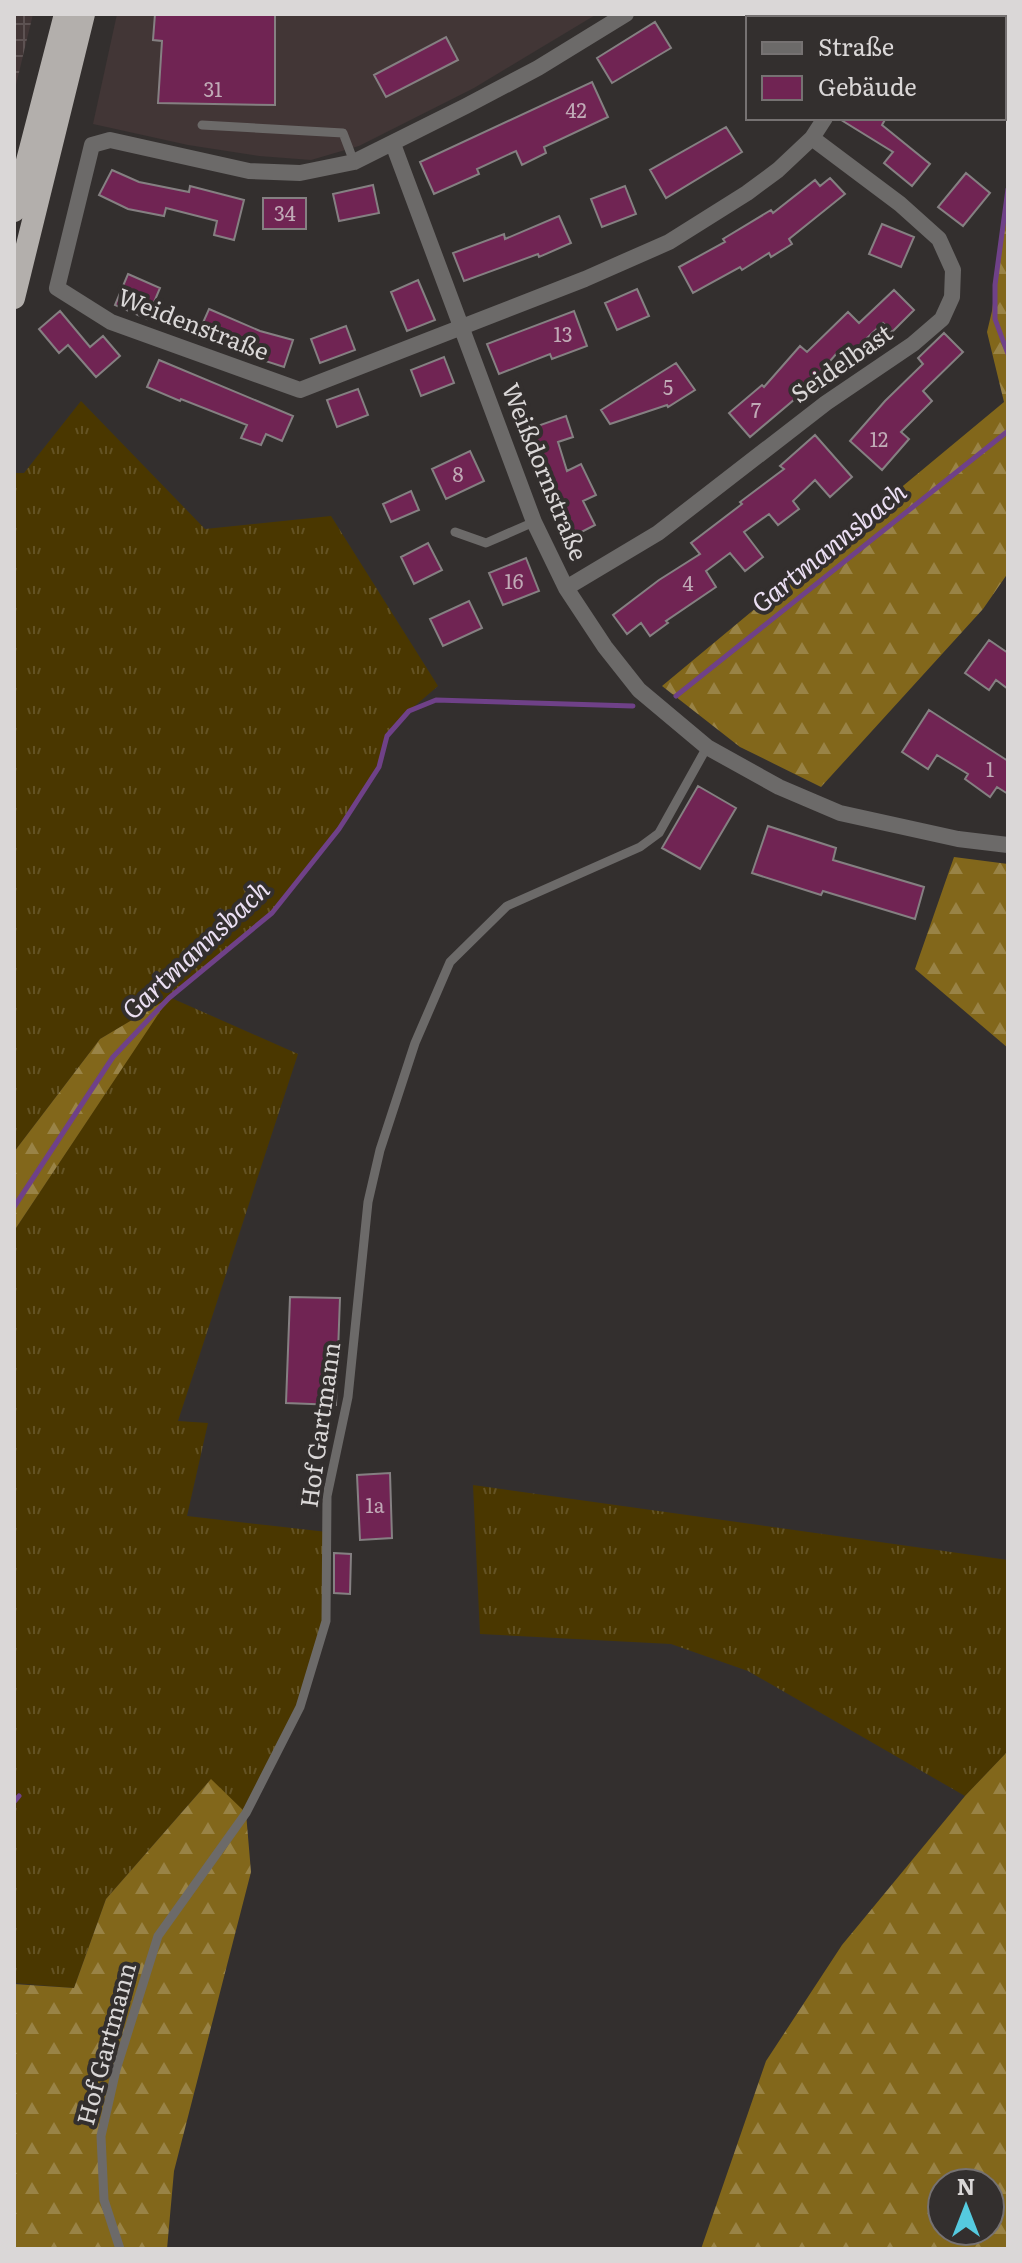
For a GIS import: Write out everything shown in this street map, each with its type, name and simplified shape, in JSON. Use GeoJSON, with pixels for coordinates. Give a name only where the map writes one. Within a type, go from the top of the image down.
{"type":"FeatureCollection","features":[{"type":"Feature","properties":{"kind":"highway"},"geometry":{"type":"LineString","coordinates":[[14,211],[65,14]]}},
{"type":"Feature","properties":{"kind":"highway"},"geometry":{"type":"LineString","coordinates":[[14,298],[84,14]]}},
{"type":"Feature","properties":{"kind":"street","name":"Weidenstraße"},"geometry":{"type":"LineString","coordinates":[[626,14],[538,68],[354,162],[300,173],[249,171],[110,140],[92,145],[57,288],[111,322],[300,390],[585,279],[669,242],[778,170],[812,138],[824,120]]}},
{"type":"Feature","properties":{"kind":"street","name":"Seidelbast"},"geometry":{"type":"LineString","coordinates":[[566,588],[658,533],[826,403],[913,344],[942,319],[952,297],[953,270],[939,239],[900,204],[812,138]]}},
{"type":"Feature","properties":{"kind":"street","name":"Weißdornstraße"},"geometry":{"type":"LineString","coordinates":[[393,144],[534,522],[566,588],[605,647],[639,690],[707,747],[779,787],[840,813],[958,839],[1008,845]]}},
{"type":"Feature","properties":{"kind":"lane"},"geometry":{"type":"LineString","coordinates":[[202,125],[343,133],[354,162]]}},
{"type":"Feature","properties":{"kind":"lane"},"geometry":{"type":"LineString","coordinates":[[455,532],[486,543],[534,522]]}},
{"type":"Feature","properties":{"kind":"lane","name":"Hof Gartmann"},"geometry":{"type":"LineString","coordinates":[[120,2249],[104,2200],[101,2136],[116,2070],[158,1936],[246,1813],[300,1707],[326,1621],[327,1496],[348,1397],[368,1202],[380,1150],[415,1043],[450,962],[507,906],[640,847],[659,833],[707,747]]}},
{"type":"Feature","properties":{"kind":"shaded area"},"geometry":{"type":"Polygon","coordinates":[[[14,14],[33,14],[14,93],[14,14]]]}},
{"type":"Feature","properties":{"kind":"shaded area"},"geometry":{"type":"Polygon","coordinates":[[[117,14],[597,14],[474,88],[359,146],[311,160],[188,145],[93,124],[117,14]]]}},
{"type":"Feature","properties":{"kind":"green space"},"geometry":{"type":"Polygon","coordinates":[[[1008,192],[1008,573],[983,609],[821,787],[740,747],[662,686],[1004,402],[987,332],[1008,192]]]}},
{"type":"Feature","properties":{"kind":"green space"},"geometry":{"type":"Polygon","coordinates":[[[81,401],[205,529],[331,516],[438,686],[409,711],[387,736],[379,767],[339,829],[272,913],[169,997],[298,1054],[178,1421],[208,1423],[187,1516],[327,1532],[326,1621],[300,1707],[246,1813],[210,1780],[106,1899],[74,1988],[14,1983],[14,1231],[167,1000],[100,1039],[14,1152],[14,473],[24,473],[81,401]]]}},
{"type":"Feature","properties":{"kind":"green space"},"geometry":{"type":"Polygon","coordinates":[[[954,857],[1008,864],[1008,1048],[915,969],[954,857]]]}},
{"type":"Feature","properties":{"kind":"green space"},"geometry":{"type":"Polygon","coordinates":[[[169,998],[14,1231],[14,1152],[100,1039],[169,998]]]}},
{"type":"Feature","properties":{"kind":"green space"},"geometry":{"type":"Polygon","coordinates":[[[473,1485],[1008,1560],[1008,1751],[965,1796],[748,1671],[671,1644],[480,1634],[473,1485]]]}},
{"type":"Feature","properties":{"kind":"green space"},"geometry":{"type":"Polygon","coordinates":[[[1008,1751],[1008,2249],[701,2249],[766,2061],[842,1945],[965,1796],[1008,1751]]]}},
{"type":"Feature","properties":{"kind":"green space"},"geometry":{"type":"Polygon","coordinates":[[[211,1779],[246,1813],[251,1872],[174,2171],[167,2249],[14,2249],[14,1984],[74,1988],[106,1899],[211,1779]]]}},
{"type":"Feature","properties":{"kind":"building"},"geometry":{"type":"Polygon","coordinates":[[[155,14],[275,14],[275,105],[158,103],[162,41],[153,40],[155,14]]]}},
{"type":"Feature","properties":{"kind":"building"},"geometry":{"type":"Polygon","coordinates":[[[655,22],[671,48],[612,83],[597,58],[655,22]]]}},
{"type":"Feature","properties":{"kind":"building"},"geometry":{"type":"Polygon","coordinates":[[[446,37],[458,60],[386,97],[374,75],[446,37]]]}},
{"type":"Feature","properties":{"kind":"building"},"geometry":{"type":"Polygon","coordinates":[[[592,82],[608,117],[544,147],[546,153],[522,165],[516,151],[477,169],[479,174],[434,194],[420,162],[592,82]]]}},
{"type":"Feature","properties":{"kind":"building"},"geometry":{"type":"Polygon","coordinates":[[[841,120],[885,120],[882,125],[930,164],[912,186],[884,163],[893,152],[841,120]]]}},
{"type":"Feature","properties":{"kind":"building"},"geometry":{"type":"Polygon","coordinates":[[[726,127],[742,152],[666,198],[650,170],[726,127]]]}},
{"type":"Feature","properties":{"kind":"building"},"geometry":{"type":"Polygon","coordinates":[[[112,170],[139,182],[189,192],[190,186],[244,200],[234,240],[214,235],[217,221],[166,208],[164,216],[128,209],[99,195],[112,170]]]}},
{"type":"Feature","properties":{"kind":"building"},"geometry":{"type":"Polygon","coordinates":[[[966,173],[990,193],[963,226],[938,207],[966,173]]]}},
{"type":"Feature","properties":{"kind":"building"},"geometry":{"type":"Polygon","coordinates":[[[830,178],[845,194],[789,239],[792,244],[771,257],[769,253],[742,270],[740,267],[693,293],[679,267],[725,242],[723,239],[771,210],[773,213],[815,180],[820,186],[830,178]]]}},
{"type":"Feature","properties":{"kind":"building"},"geometry":{"type":"Polygon","coordinates":[[[373,185],[379,213],[339,221],[333,194],[373,185]]]}},
{"type":"Feature","properties":{"kind":"building"},"geometry":{"type":"Polygon","coordinates":[[[625,186],[636,214],[602,227],[591,199],[625,186]]]}},
{"type":"Feature","properties":{"kind":"building"},"geometry":{"type":"Polygon","coordinates":[[[263,198],[306,198],[306,229],[263,229],[263,198]]]}},
{"type":"Feature","properties":{"kind":"building"},"geometry":{"type":"Polygon","coordinates":[[[559,216],[571,243],[539,257],[538,254],[464,281],[453,253],[504,234],[505,239],[559,216]]]}},
{"type":"Feature","properties":{"kind":"building"},"geometry":{"type":"Polygon","coordinates":[[[882,224],[914,237],[901,267],[869,254],[882,224]]]}},
{"type":"Feature","properties":{"kind":"building"},"geometry":{"type":"Polygon","coordinates":[[[128,274],[160,288],[147,319],[115,305],[128,274]]]}},
{"type":"Feature","properties":{"kind":"building"},"geometry":{"type":"Polygon","coordinates":[[[418,280],[435,320],[407,331],[391,292],[418,280]]]}},
{"type":"Feature","properties":{"kind":"building"},"geometry":{"type":"Polygon","coordinates":[[[637,289],[649,316],[617,330],[605,303],[637,289]]]}},
{"type":"Feature","properties":{"kind":"building"},"geometry":{"type":"Polygon","coordinates":[[[894,290],[914,310],[892,332],[883,323],[844,360],[837,353],[802,393],[750,437],[729,413],[762,385],[764,387],[800,346],[807,352],[848,312],[859,323],[894,290]]]}},
{"type":"Feature","properties":{"kind":"building"},"geometry":{"type":"Polygon","coordinates":[[[209,309],[260,331],[293,340],[284,367],[238,352],[198,334],[209,309]]]}},
{"type":"Feature","properties":{"kind":"building"},"geometry":{"type":"Polygon","coordinates":[[[60,311],[90,347],[103,336],[120,356],[96,377],[68,345],[59,353],[39,329],[60,311]]]}},
{"type":"Feature","properties":{"kind":"building"},"geometry":{"type":"Polygon","coordinates":[[[574,311],[587,346],[552,359],[550,354],[499,374],[487,344],[574,311]]]}},
{"type":"Feature","properties":{"kind":"building"},"geometry":{"type":"Polygon","coordinates":[[[346,326],[355,350],[320,363],[311,339],[346,326]]]}},
{"type":"Feature","properties":{"kind":"building"},"geometry":{"type":"Polygon","coordinates":[[[944,333],[963,352],[923,391],[932,401],[901,432],[909,439],[882,470],[850,441],[923,364],[918,358],[944,333]]]}},
{"type":"Feature","properties":{"kind":"building"},"geometry":{"type":"Polygon","coordinates":[[[444,357],[454,383],[421,396],[411,370],[444,357]]]}},
{"type":"Feature","properties":{"kind":"building"},"geometry":{"type":"Polygon","coordinates":[[[159,360],[293,416],[282,441],[266,434],[261,445],[241,438],[247,425],[147,387],[159,360]]]}},
{"type":"Feature","properties":{"kind":"building"},"geometry":{"type":"Polygon","coordinates":[[[676,363],[695,390],[668,407],[610,424],[601,410],[676,363]]]}},
{"type":"Feature","properties":{"kind":"building"},"geometry":{"type":"Polygon","coordinates":[[[358,389],[368,415],[337,427],[327,400],[358,389]]]}},
{"type":"Feature","properties":{"kind":"building"},"geometry":{"type":"Polygon","coordinates":[[[566,416],[573,437],[558,442],[567,471],[581,464],[596,495],[583,501],[595,525],[568,539],[541,484],[544,482],[526,430],[566,416]]]}},
{"type":"Feature","properties":{"kind":"building"},"geometry":{"type":"Polygon","coordinates":[[[815,435],[852,477],[830,497],[815,480],[793,501],[799,509],[778,525],[769,514],[744,532],[763,557],[745,571],[730,553],[706,571],[716,587],[666,621],[668,623],[650,636],[641,623],[627,634],[613,615],[700,554],[691,543],[784,469],[780,466],[815,435]]]}},
{"type":"Feature","properties":{"kind":"building"},"geometry":{"type":"Polygon","coordinates":[[[470,451],[484,481],[446,499],[432,469],[470,451]]]}},
{"type":"Feature","properties":{"kind":"building"},"geometry":{"type":"Polygon","coordinates":[[[411,491],[419,510],[391,522],[383,504],[411,491]]]}},
{"type":"Feature","properties":{"kind":"building"},"geometry":{"type":"Polygon","coordinates":[[[428,543],[442,570],[414,584],[401,557],[428,543]]]}},
{"type":"Feature","properties":{"kind":"building"},"geometry":{"type":"Polygon","coordinates":[[[526,558],[539,591],[503,605],[489,573],[526,558]]]}},
{"type":"Feature","properties":{"kind":"building"},"geometry":{"type":"Polygon","coordinates":[[[469,601],[482,628],[443,646],[430,619],[469,601]]]}},
{"type":"Feature","properties":{"kind":"building"},"geometry":{"type":"Polygon","coordinates":[[[989,640],[1008,653],[1008,689],[996,680],[989,690],[965,673],[989,640]]]}},
{"type":"Feature","properties":{"kind":"building"},"geometry":{"type":"Polygon","coordinates":[[[929,710],[1008,761],[1008,794],[997,787],[990,797],[965,779],[968,774],[937,755],[928,769],[902,752],[929,710]]]}},
{"type":"Feature","properties":{"kind":"building"},"geometry":{"type":"Polygon","coordinates":[[[698,786],[736,808],[700,869],[662,848],[698,786]]]}},
{"type":"Feature","properties":{"kind":"building"},"geometry":{"type":"Polygon","coordinates":[[[768,826],[836,848],[833,860],[924,887],[915,919],[823,891],[821,895],[752,873],[768,826]]]}},
{"type":"Feature","properties":{"kind":"building"},"geometry":{"type":"Polygon","coordinates":[[[290,1297],[340,1298],[336,1405],[286,1403],[290,1297]]]}},
{"type":"Feature","properties":{"kind":"building"},"geometry":{"type":"Polygon","coordinates":[[[390,1473],[392,1538],[360,1540],[357,1475],[390,1473]]]}},
{"type":"Feature","properties":{"kind":"building"},"geometry":{"type":"Polygon","coordinates":[[[334,1553],[351,1554],[350,1594],[334,1593],[334,1553]]]}},
{"type":"Feature","properties":{"kind":"waterway","name":"Gartmannsbach"},"geometry":{"type":"LineString","coordinates":[[1008,189],[995,285],[995,319],[1008,354]]}},
{"type":"Feature","properties":{"kind":"waterway","name":"Gartmannsbach"},"geometry":{"type":"LineString","coordinates":[[676,696],[1008,431]]}},
{"type":"Feature","properties":{"kind":"waterway","name":"Gartmannsbach"},"geometry":{"type":"LineString","coordinates":[[14,1207],[113,1057],[169,998],[272,913],[339,829],[379,767],[387,736],[409,711],[436,700],[633,706]]}},
{"type":"Feature","properties":{"kind":"waterway"},"geometry":{"type":"LineString","coordinates":[[14,1802],[19,1796]]}}]}
